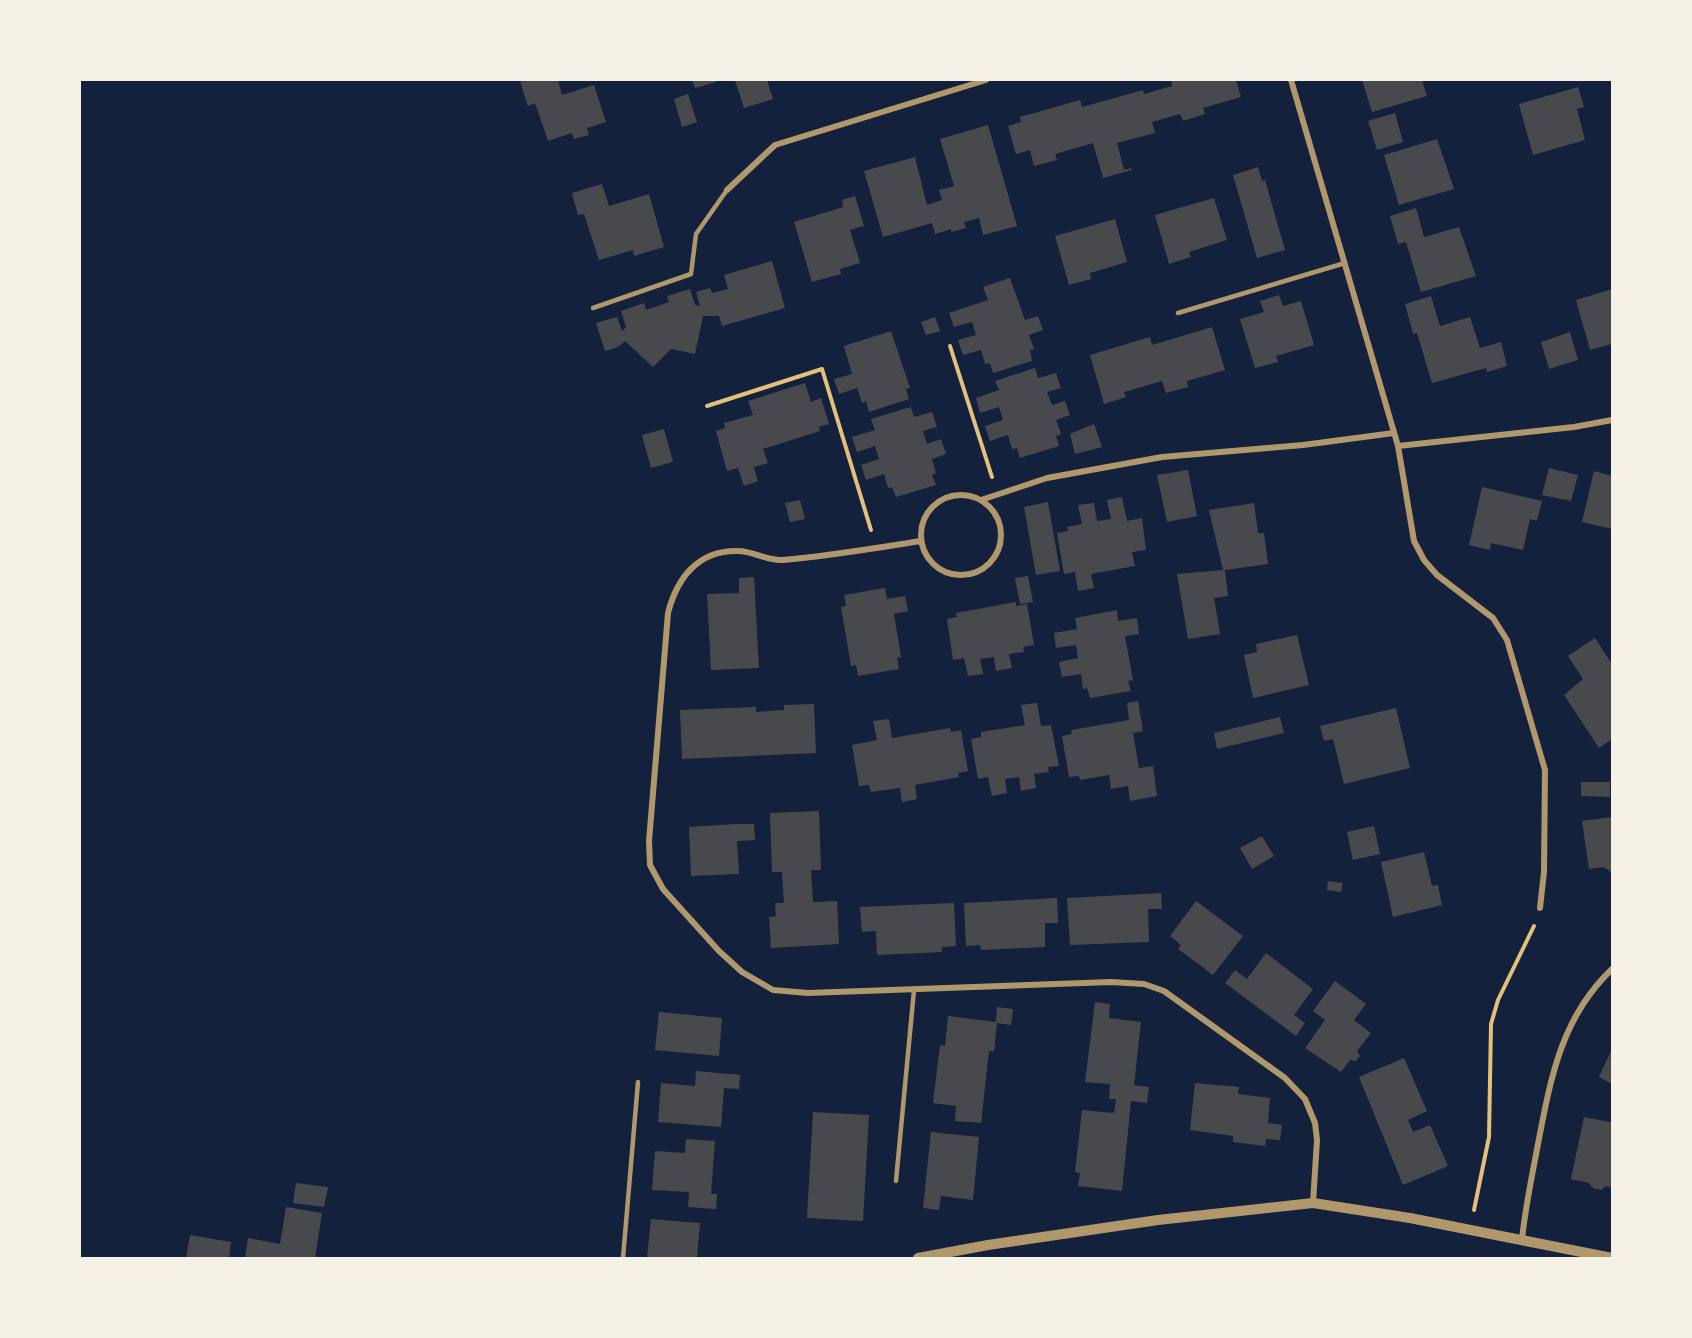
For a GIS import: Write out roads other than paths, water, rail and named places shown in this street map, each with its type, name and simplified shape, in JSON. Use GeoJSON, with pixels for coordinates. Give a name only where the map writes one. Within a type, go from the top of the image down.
{"type":"FeatureCollection","features":[{"type":"Feature","properties":{"kind":"street"},"geometry":{"type":"LineString","coordinates":[[728,190],[775,146],[986,80]]}},
{"type":"Feature","properties":{"kind":"street"},"geometry":{"type":"LineString","coordinates":[[1291,80],[1398,446],[1414,541],[1424,560],[1437,575],[1493,618],[1507,640],[1545,770],[1544,872],[1540,908]]}},
{"type":"Feature","properties":{"kind":"street"},"geometry":{"type":"LineString","coordinates":[[1398,446],[1574,428],[1612,420]]}},
{"type":"Feature","properties":{"kind":"street"},"geometry":{"type":"LineString","coordinates":[[981,500],[1047,478],[1150,458],[1394,433]]}},
{"type":"Feature","properties":{"kind":"street"},"geometry":{"type":"LineString","coordinates":[[967,495],[981,500],[990,508],[1000,526],[1000,543],[994,558],[986,567],[972,574],[952,574],[938,568],[929,560],[921,541],[923,521],[936,503],[948,496],[967,495]]}},
{"type":"Feature","properties":{"kind":"street"},"geometry":{"type":"LineString","coordinates":[[921,541],[780,560],[738,551],[718,554],[684,574],[674,591],[668,613],[649,841],[650,865],[663,889],[719,951],[742,972],[773,990],[808,993],[1111,982],[1144,984],[1164,991],[1284,1078],[1305,1099],[1315,1123],[1317,1140],[1313,1203]]}},
{"type":"Feature","properties":{"kind":"street"},"geometry":{"type":"LineString","coordinates":[[1522,1241],[1553,1068],[1568,1029],[1596,985],[1612,969]]}},
{"type":"Feature","properties":{"kind":"street"},"geometry":{"type":"LineString","coordinates":[[918,1258],[988,1245],[1158,1220],[1313,1203],[1471,1230],[1612,1258]]}},
{"type":"Feature","properties":{"kind":"lane"},"geometry":{"type":"LineString","coordinates":[[593,308],[691,274],[696,234],[728,190]]}},
{"type":"Feature","properties":{"kind":"lane"},"geometry":{"type":"LineString","coordinates":[[1178,313],[1346,262]]}},
{"type":"Feature","properties":{"kind":"lane"},"geometry":{"type":"LineString","coordinates":[[896,1181],[914,990]]}},
{"type":"Feature","properties":{"kind":"lane"},"geometry":{"type":"LineString","coordinates":[[623,1258],[638,1082]]}}]}
